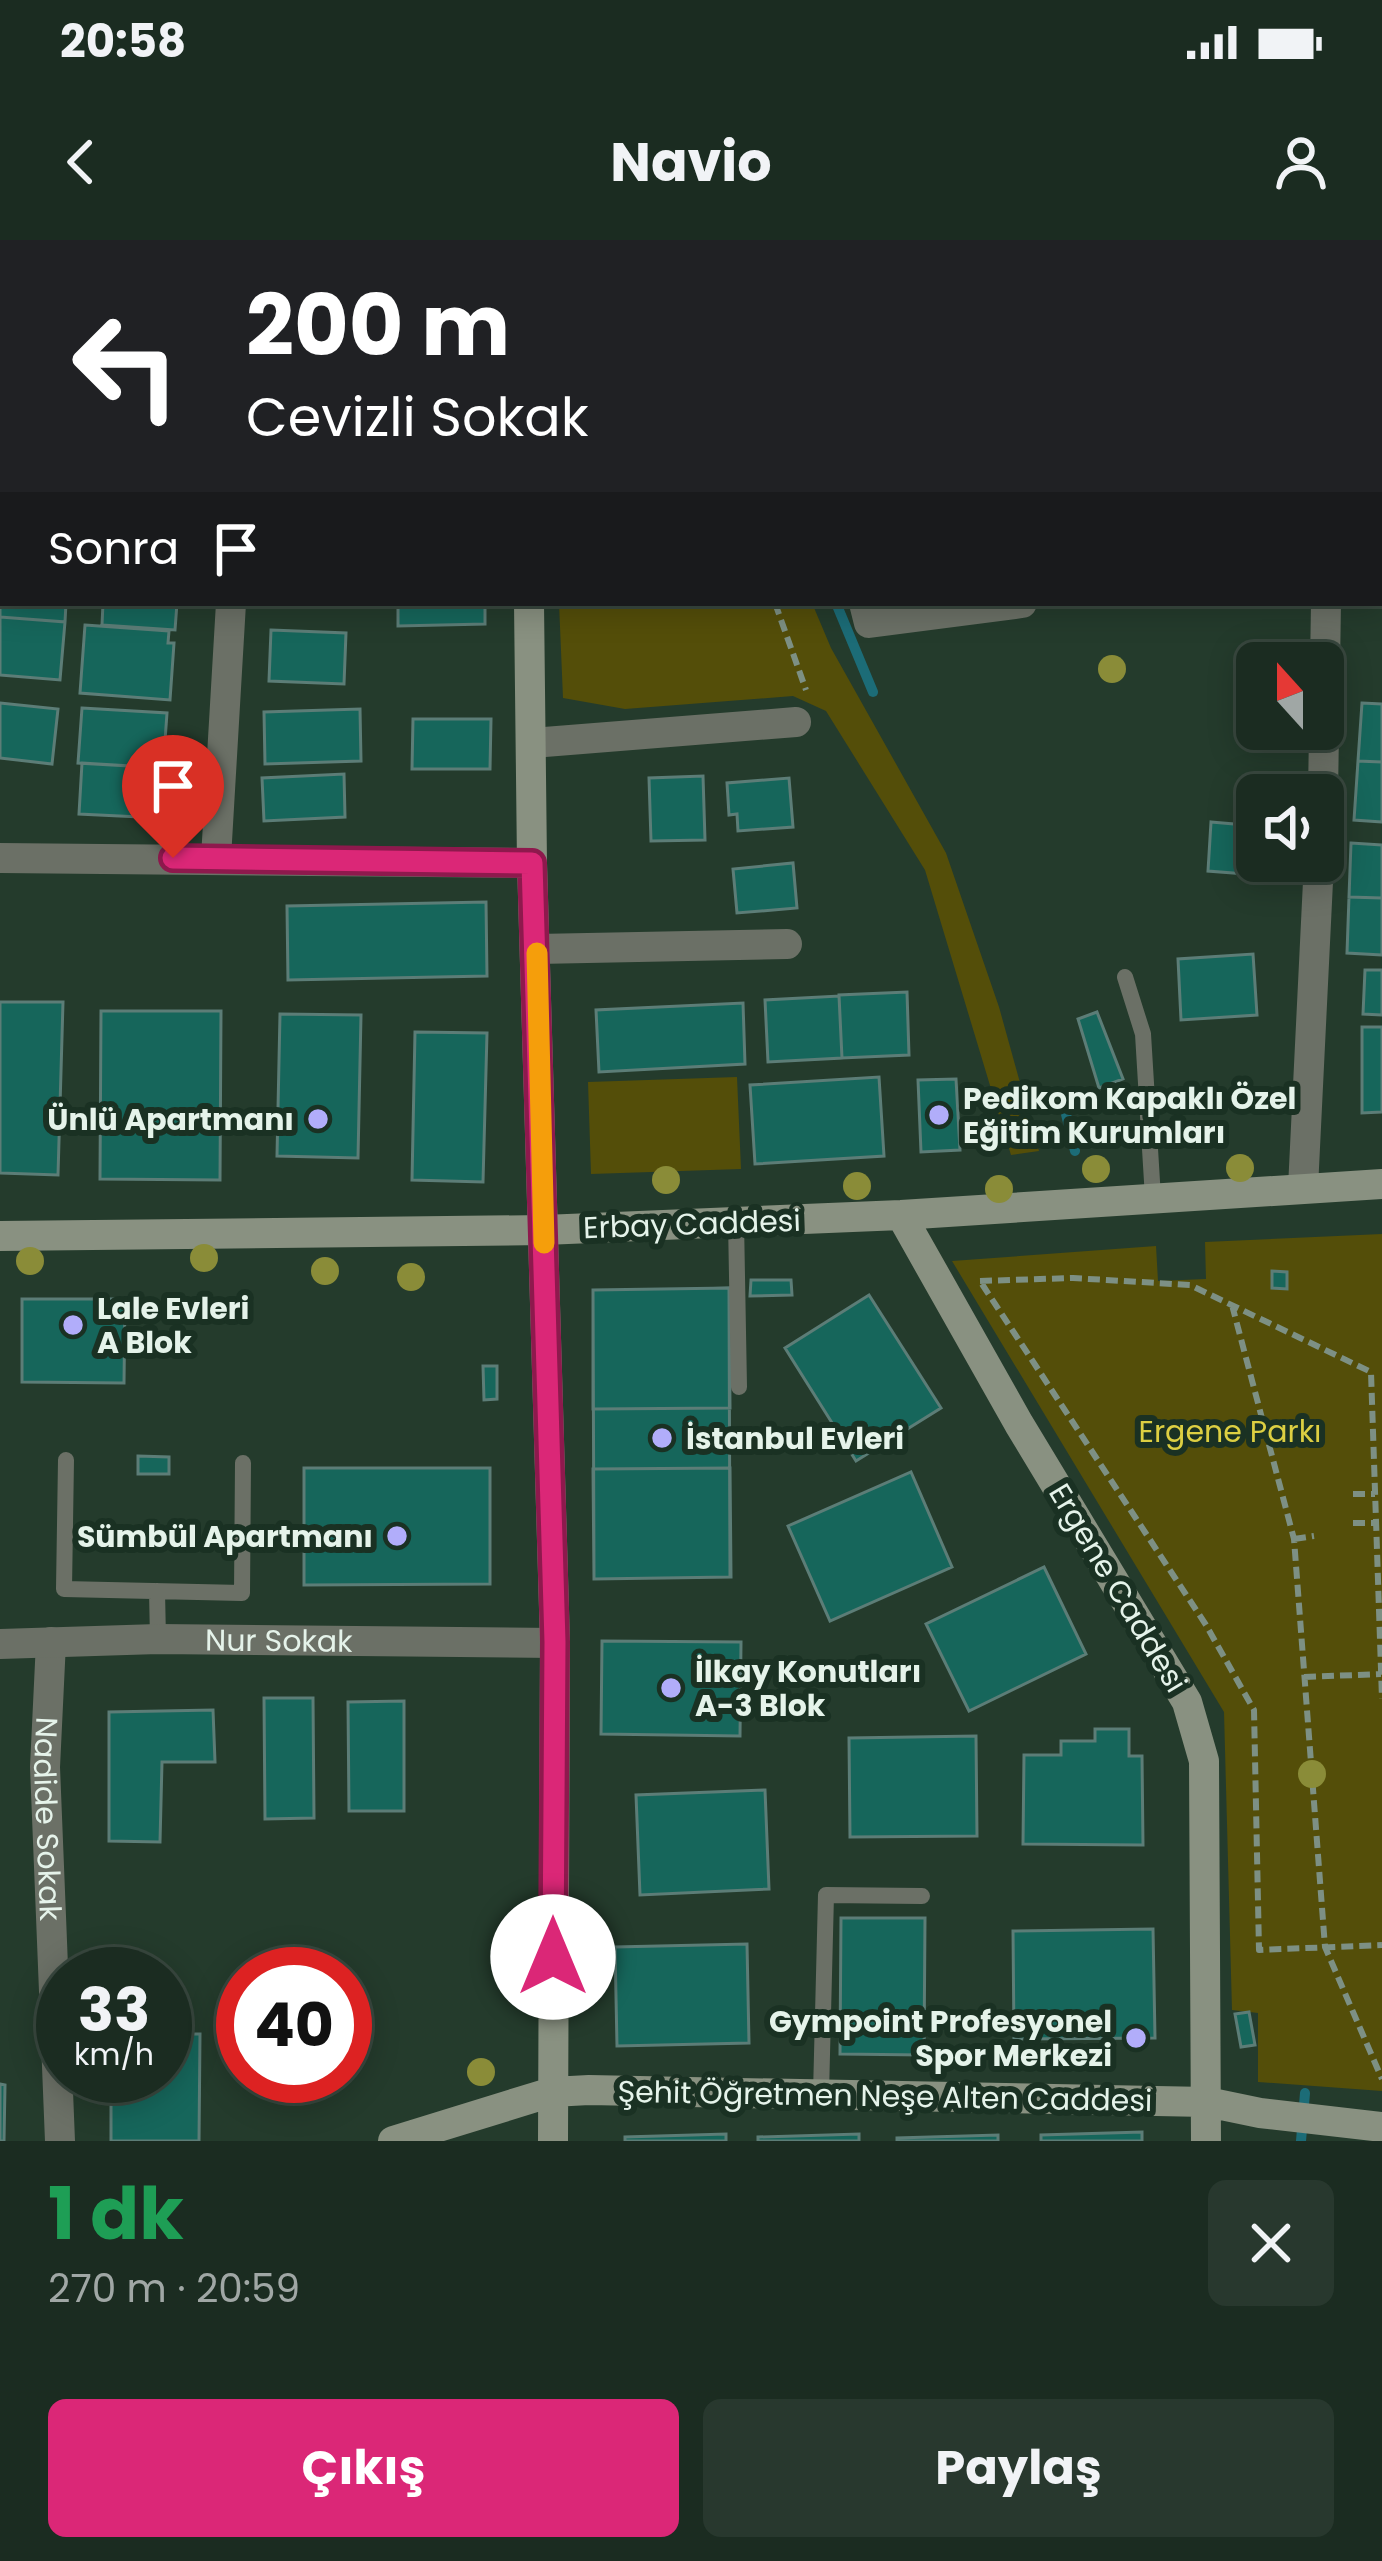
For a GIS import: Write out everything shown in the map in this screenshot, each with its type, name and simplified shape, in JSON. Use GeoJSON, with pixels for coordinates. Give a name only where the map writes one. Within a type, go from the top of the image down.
{"type":"FeatureCollection","features":[{"type":"Feature","properties":{"kind":"street"},"geometry":{"type":"LineString","coordinates":[[216,858],[231,606]]}},
{"type":"Feature","properties":{"kind":"street"},"geometry":{"type":"LineString","coordinates":[[529,606],[555,1642],[553,2141]]}},
{"type":"Feature","properties":{"kind":"street"},"geometry":{"type":"LineString","coordinates":[[866,613],[975,606]]}},
{"type":"Feature","properties":{"kind":"street"},"geometry":{"type":"LineString","coordinates":[[1322,774],[1326,606]]}},
{"type":"Feature","properties":{"kind":"street"},"geometry":{"type":"LineString","coordinates":[[532,743],[802,707]]}},
{"type":"Feature","properties":{"kind":"street"},"geometry":{"type":"LineString","coordinates":[[0,858],[532,863]]}},
{"type":"Feature","properties":{"kind":"street"},"geometry":{"type":"LineString","coordinates":[[1303,1188],[1318,882]]}},
{"type":"Feature","properties":{"kind":"street"},"geometry":{"type":"LineString","coordinates":[[537,949],[787,944]]}},
{"type":"Feature","properties":{"kind":"street","name":"Erbay Caddesi"},"geometry":{"type":"LineString","coordinates":[[0,1237],[544,1230],[901,1215],[1382,1184]]}},
{"type":"Feature","properties":{"kind":"street","name":"Ergene Caddesi"},"geometry":{"type":"LineString","coordinates":[[901,1215],[1018,1424],[1187,1702],[1198,1731],[1204,1761],[1206,2141]]}},
{"type":"Feature","properties":{"kind":"street","name":"Nur Sokak"},"geometry":{"type":"LineString","coordinates":[[0,1644],[158,1639],[555,1642]]}},
{"type":"Feature","properties":{"kind":"street","name":"Nadide Sokak"},"geometry":{"type":"LineString","coordinates":[[51,1642],[45,1767],[60,2141]]}},
{"type":"Feature","properties":{"kind":"street","name":"Şehit Öğretmen Neşe Alten Caddesi"},"geometry":{"type":"LineString","coordinates":[[393,2141],[553,2092],[1207,2102],[1382,2127]]}},
{"type":"Feature","properties":{"kind":"lane"},"geometry":{"type":"LineString","coordinates":[[1125,977],[1143,1034],[1154,1198]]}},
{"type":"Feature","properties":{"kind":"lane"},"geometry":{"type":"LineString","coordinates":[[736,1221],[740,1387]]}},
{"type":"Feature","properties":{"kind":"lane"},"geometry":{"type":"LineString","coordinates":[[66,1460],[64,1589],[242,1593],[243,1463]]}},
{"type":"Feature","properties":{"kind":"lane"},"geometry":{"type":"LineString","coordinates":[[157,1591],[158,1639]]}},
{"type":"Feature","properties":{"kind":"lane"},"geometry":{"type":"LineString","coordinates":[[821,2094],[826,1895],[922,1896]]}},
{"type":"Feature","properties":{"kind":"path"},"geometry":{"type":"LineString","coordinates":[[776,606],[802,707]]}},
{"type":"Feature","properties":{"kind":"path"},"geometry":{"type":"LineString","coordinates":[[980,1281],[1073,1278],[1190,1285],[1371,1372],[1382,1699]]}},
{"type":"Feature","properties":{"kind":"path"},"geometry":{"type":"LineString","coordinates":[[1232,1305],[1294,1539],[1325,1947],[1382,2079]]}},
{"type":"Feature","properties":{"kind":"path"},"geometry":{"type":"LineString","coordinates":[[1352,1494],[1375,1494]]}},
{"type":"Feature","properties":{"kind":"path"},"geometry":{"type":"LineString","coordinates":[[1353,1523],[1376,1522]]}},
{"type":"Feature","properties":{"kind":"path"},"geometry":{"type":"LineString","coordinates":[[1294,1539],[1314,1536]]}},
{"type":"Feature","properties":{"kind":"path"},"geometry":{"type":"LineString","coordinates":[[1304,1676],[1381,1674]]}},
{"type":"Feature","properties":{"kind":"green space"},"geometry":{"type":"Polygon","coordinates":[[[559,606],[813,606],[831,648],[946,853],[999,1007],[1039,1151],[1011,1155],[925,870],[826,711],[793,696],[625,709],[563,698],[559,606]]]}},
{"type":"Feature","properties":{"kind":"green space"},"geometry":{"type":"Polygon","coordinates":[[[737,1077],[741,1169],[591,1174],[588,1082],[737,1077]]]}},
{"type":"Feature","properties":{"kind":"green space","name":"Ergene Parkı"},"geometry":{"type":"Polygon","coordinates":[[[1382,1234],[1382,2091],[1258,2082],[1258,2013],[1232,2010],[1224,1712],[952,1261],[1156,1246],[1158,1281],[1206,1279],[1205,1242],[1382,1234]]]}},
{"type":"Feature","properties":{"kind":"building"},"geometry":{"type":"Polygon","coordinates":[[[0,606],[66,606],[65,622],[0,617],[0,606]]]}},
{"type":"Feature","properties":{"kind":"building"},"geometry":{"type":"Polygon","coordinates":[[[103,606],[177,606],[175,630],[102,625],[103,606]]]}},
{"type":"Feature","properties":{"kind":"building"},"geometry":{"type":"Polygon","coordinates":[[[398,606],[485,606],[485,624],[398,626],[398,606]]]}},
{"type":"Feature","properties":{"kind":"building"},"geometry":{"type":"Polygon","coordinates":[[[0,617],[65,622],[60,680],[0,675],[0,617]]]}},
{"type":"Feature","properties":{"kind":"building"},"geometry":{"type":"Polygon","coordinates":[[[85,625],[169,631],[168,643],[174,643],[170,700],[80,693],[85,625]]]}},
{"type":"Feature","properties":{"kind":"building"},"geometry":{"type":"Polygon","coordinates":[[[271,630],[346,633],[344,684],[269,681],[271,630]]]}},
{"type":"Feature","properties":{"kind":"building"},"geometry":{"type":"Polygon","coordinates":[[[0,703],[58,709],[52,764],[0,758],[0,703]]]}},
{"type":"Feature","properties":{"kind":"building"},"geometry":{"type":"Polygon","coordinates":[[[1362,703],[1382,704],[1382,762],[1358,761],[1362,703]]]}},
{"type":"Feature","properties":{"kind":"building"},"geometry":{"type":"Polygon","coordinates":[[[82,708],[167,713],[163,768],[78,763],[82,708]]]}},
{"type":"Feature","properties":{"kind":"building"},"geometry":{"type":"Polygon","coordinates":[[[360,709],[361,761],[265,764],[264,712],[360,709]]]}},
{"type":"Feature","properties":{"kind":"building"},"geometry":{"type":"Polygon","coordinates":[[[413,719],[491,719],[490,769],[412,769],[413,719]]]}},
{"type":"Feature","properties":{"kind":"building"},"geometry":{"type":"Polygon","coordinates":[[[1358,761],[1382,762],[1382,822],[1354,820],[1358,761]]]}},
{"type":"Feature","properties":{"kind":"building"},"geometry":{"type":"Polygon","coordinates":[[[82,763],[163,768],[160,818],[79,814],[82,763]]]}},
{"type":"Feature","properties":{"kind":"building"},"geometry":{"type":"Polygon","coordinates":[[[344,774],[345,817],[264,821],[262,778],[344,774]]]}},
{"type":"Feature","properties":{"kind":"building"},"geometry":{"type":"Polygon","coordinates":[[[703,776],[705,840],[651,841],[649,778],[703,776]]]}},
{"type":"Feature","properties":{"kind":"building"},"geometry":{"type":"Polygon","coordinates":[[[789,778],[793,827],[738,831],[737,814],[729,815],[727,783],[789,778]]]}},
{"type":"Feature","properties":{"kind":"building"},"geometry":{"type":"Polygon","coordinates":[[[1211,822],[1236,824],[1236,873],[1208,871],[1211,822]]]}},
{"type":"Feature","properties":{"kind":"building"},"geometry":{"type":"Polygon","coordinates":[[[1351,843],[1382,845],[1382,898],[1349,897],[1351,843]]]}},
{"type":"Feature","properties":{"kind":"building"},"geometry":{"type":"Polygon","coordinates":[[[793,863],[797,908],[737,913],[733,869],[793,863]]]}},
{"type":"Feature","properties":{"kind":"building"},"geometry":{"type":"Polygon","coordinates":[[[1349,897],[1382,898],[1382,955],[1347,953],[1349,897]]]}},
{"type":"Feature","properties":{"kind":"building"},"geometry":{"type":"Polygon","coordinates":[[[486,902],[487,976],[288,980],[287,906],[486,902]]]}},
{"type":"Feature","properties":{"kind":"building"},"geometry":{"type":"Polygon","coordinates":[[[1253,954],[1257,1015],[1181,1020],[1178,959],[1253,954]]]}},
{"type":"Feature","properties":{"kind":"building"},"geometry":{"type":"Polygon","coordinates":[[[1365,970],[1382,970],[1382,1015],[1363,1014],[1365,970]]]}},
{"type":"Feature","properties":{"kind":"building"},"geometry":{"type":"Polygon","coordinates":[[[907,992],[909,1055],[842,1058],[839,995],[907,992]]]}},
{"type":"Feature","properties":{"kind":"building"},"geometry":{"type":"Polygon","coordinates":[[[839,996],[842,1058],[768,1062],[765,1000],[839,996]]]}},
{"type":"Feature","properties":{"kind":"building"},"geometry":{"type":"Polygon","coordinates":[[[0,1002],[63,1002],[58,1175],[0,1173],[0,1002]]]}},
{"type":"Feature","properties":{"kind":"building"},"geometry":{"type":"Polygon","coordinates":[[[743,1003],[745,1064],[599,1072],[596,1010],[743,1003]]]}},
{"type":"Feature","properties":{"kind":"building"},"geometry":{"type":"Polygon","coordinates":[[[101,1011],[221,1011],[220,1180],[100,1179],[101,1011]]]}},
{"type":"Feature","properties":{"kind":"building"},"geometry":{"type":"Polygon","coordinates":[[[1097,1012],[1123,1079],[1099,1088],[1078,1019],[1097,1012]]]}},
{"type":"Feature","properties":{"kind":"building","name":"Ünlü Apartmanı"},"geometry":{"type":"Polygon","coordinates":[[[280,1014],[361,1015],[358,1158],[277,1156],[280,1014]]]}},
{"type":"Feature","properties":{"kind":"building"},"geometry":{"type":"Polygon","coordinates":[[[1362,1027],[1382,1027],[1382,1112],[1362,1113],[1362,1027]]]}},
{"type":"Feature","properties":{"kind":"building"},"geometry":{"type":"Polygon","coordinates":[[[415,1032],[487,1033],[483,1182],[412,1180],[415,1032]]]}},
{"type":"Feature","properties":{"kind":"building"},"geometry":{"type":"Polygon","coordinates":[[[879,1077],[884,1156],[755,1164],[750,1085],[879,1077]]]}},
{"type":"Feature","properties":{"kind":"building","name":"Pedikom Kapaklı Özel Eğitim Kurumları"},"geometry":{"type":"Polygon","coordinates":[[[956,1079],[960,1150],[921,1152],[918,1080],[956,1079]]]}},
{"type":"Feature","properties":{"kind":"building"},"geometry":{"type":"Polygon","coordinates":[[[1272,1271],[1287,1272],[1287,1289],[1272,1288],[1272,1271]]]}},
{"type":"Feature","properties":{"kind":"building"},"geometry":{"type":"Polygon","coordinates":[[[751,1280],[791,1280],[792,1295],[750,1296],[751,1280]]]}},
{"type":"Feature","properties":{"kind":"building","name":"İstanbul Evleri"},"geometry":{"type":"Polygon","coordinates":[[[729,1288],[730,1577],[594,1579],[593,1290],[729,1288]]]}},
{"type":"Feature","properties":{"kind":"building"},"geometry":{"type":"Polygon","coordinates":[[[729,1288],[730,1408],[593,1409],[593,1290],[729,1288]]]}},
{"type":"Feature","properties":{"kind":"building"},"geometry":{"type":"Polygon","coordinates":[[[869,1295],[941,1408],[856,1461],[785,1348],[869,1295]]]}},
{"type":"Feature","properties":{"kind":"building","name":"Lale Evleri A Blok"},"geometry":{"type":"Polygon","coordinates":[[[22,1299],[125,1299],[124,1383],[22,1382],[22,1299]]]}},
{"type":"Feature","properties":{"kind":"building"},"geometry":{"type":"Polygon","coordinates":[[[483,1366],[497,1366],[497,1399],[484,1400],[483,1366]]]}},
{"type":"Feature","properties":{"kind":"building"},"geometry":{"type":"Polygon","coordinates":[[[138,1456],[169,1457],[169,1474],[138,1474],[138,1456]]]}},
{"type":"Feature","properties":{"kind":"building","name":"Sümbül Apartmanı"},"geometry":{"type":"Polygon","coordinates":[[[304,1468],[490,1468],[490,1584],[304,1585],[304,1468]]]}},
{"type":"Feature","properties":{"kind":"building"},"geometry":{"type":"Polygon","coordinates":[[[730,1468],[731,1577],[594,1579],[593,1469],[730,1468]]]}},
{"type":"Feature","properties":{"kind":"building"},"geometry":{"type":"Polygon","coordinates":[[[911,1472],[952,1567],[830,1621],[788,1526],[911,1472]]]}},
{"type":"Feature","properties":{"kind":"building"},"geometry":{"type":"Polygon","coordinates":[[[1044,1567],[1086,1654],[969,1711],[926,1624],[1044,1567]]]}},
{"type":"Feature","properties":{"kind":"building","name":"İlkay Konutları A-3 Blok"},"geometry":{"type":"Polygon","coordinates":[[[602,1641],[741,1642],[740,1736],[601,1734],[602,1641]]]}},
{"type":"Feature","properties":{"kind":"building"},"geometry":{"type":"Polygon","coordinates":[[[264,1698],[313,1698],[314,1818],[265,1819],[264,1698]]]}},
{"type":"Feature","properties":{"kind":"building"},"geometry":{"type":"Polygon","coordinates":[[[404,1701],[404,1811],[349,1811],[348,1702],[404,1701]]]}},
{"type":"Feature","properties":{"kind":"building"},"geometry":{"type":"Polygon","coordinates":[[[213,1710],[215,1762],[162,1762],[160,1842],[109,1841],[109,1712],[213,1710]]]}},
{"type":"Feature","properties":{"kind":"building"},"geometry":{"type":"Polygon","coordinates":[[[1095,1729],[1129,1729],[1129,1756],[1142,1756],[1143,1845],[1023,1844],[1024,1755],[1061,1755],[1061,1741],[1095,1741],[1095,1729]]]}},
{"type":"Feature","properties":{"kind":"building"},"geometry":{"type":"Polygon","coordinates":[[[976,1736],[977,1836],[850,1837],[849,1738],[976,1736]]]}},
{"type":"Feature","properties":{"kind":"building"},"geometry":{"type":"Polygon","coordinates":[[[765,1790],[769,1889],[640,1895],[636,1795],[765,1790]]]}},
{"type":"Feature","properties":{"kind":"building"},"geometry":{"type":"Polygon","coordinates":[[[841,1918],[925,1918],[924,2055],[840,2054],[841,1918]]]}},
{"type":"Feature","properties":{"kind":"building"},"geometry":{"type":"Polygon","coordinates":[[[1153,1929],[1155,2038],[1014,2039],[1013,1931],[1153,1929]]]}},
{"type":"Feature","properties":{"kind":"building"},"geometry":{"type":"Polygon","coordinates":[[[747,1944],[749,2043],[617,2046],[615,1947],[747,1944]]]}},
{"type":"Feature","properties":{"kind":"building"},"geometry":{"type":"Polygon","coordinates":[[[1249,2012],[1255,2045],[1241,2047],[1235,2014],[1249,2012]]]}},
{"type":"Feature","properties":{"kind":"building"},"geometry":{"type":"Polygon","coordinates":[[[192,2034],[200,2034],[199,2141],[111,2141],[111,2103],[192,2103],[192,2034]]]}},
{"type":"Feature","properties":{"kind":"building"},"geometry":{"type":"Polygon","coordinates":[[[0,2084],[5,2085],[4,2141],[0,2141],[0,2084]]]}},
{"type":"Feature","properties":{"kind":"building"},"geometry":{"type":"Polygon","coordinates":[[[1142,2132],[1142,2141],[1041,2141],[1041,2135],[1142,2132]]]}},
{"type":"Feature","properties":{"kind":"building"},"geometry":{"type":"Polygon","coordinates":[[[726,2134],[726,2141],[625,2141],[625,2137],[726,2134]]]}},
{"type":"Feature","properties":{"kind":"building"},"geometry":{"type":"Polygon","coordinates":[[[859,2134],[859,2141],[758,2141],[758,2137],[859,2134]]]}},
{"type":"Feature","properties":{"kind":"building"},"geometry":{"type":"Polygon","coordinates":[[[998,2135],[998,2141],[897,2141],[897,2138],[998,2135]]]}},
{"type":"Feature","properties":{"kind":"waterway"},"geometry":{"type":"LineString","coordinates":[[837,606],[873,692]]}},
{"type":"Feature","properties":{"kind":"waterway"},"geometry":{"type":"LineString","coordinates":[[1064,1106],[1075,1151]]}},
{"type":"Feature","properties":{"kind":"waterway"},"geometry":{"type":"LineString","coordinates":[[1301,2141],[1305,2093]]}},
{"type":"Feature","properties":{"kind":"slow traffic"},"geometry":{"type":"LineString","coordinates":[[537,953],[544,1243]]}},
{"type":"Feature","properties":{"kind":"place","name":"Pedikom Kapaklı Özel Eğitim Kurumları"},"geometry":{"type":"Point","coordinates":[939,1115]}},
{"type":"Feature","properties":{"kind":"place","name":"Ünlü Apartmanı"},"geometry":{"type":"Point","coordinates":[318,1119]}},
{"type":"Feature","properties":{"kind":"place","name":"Lale Evleri A Blok"},"geometry":{"type":"Point","coordinates":[73,1325]}},
{"type":"Feature","properties":{"kind":"place","name":"İstanbul Evleri"},"geometry":{"type":"Point","coordinates":[662,1438]}},
{"type":"Feature","properties":{"kind":"place","name":"Sümbül Apartmanı"},"geometry":{"type":"Point","coordinates":[397,1536]}},
{"type":"Feature","properties":{"kind":"place","name":"İlkay Konutları A-3 Blok"},"geometry":{"type":"Point","coordinates":[671,1688]}},
{"type":"Feature","properties":{"kind":"place","name":"Gympoint Profesyonel Spor Merkezi"},"geometry":{"type":"Point","coordinates":[1136,2038]}},
{"type":"Feature","properties":{"kind":"route"},"geometry":{"type":"LineString","coordinates":[[173,858],[532,863],[555,1642],[553,1957]]}}]}
